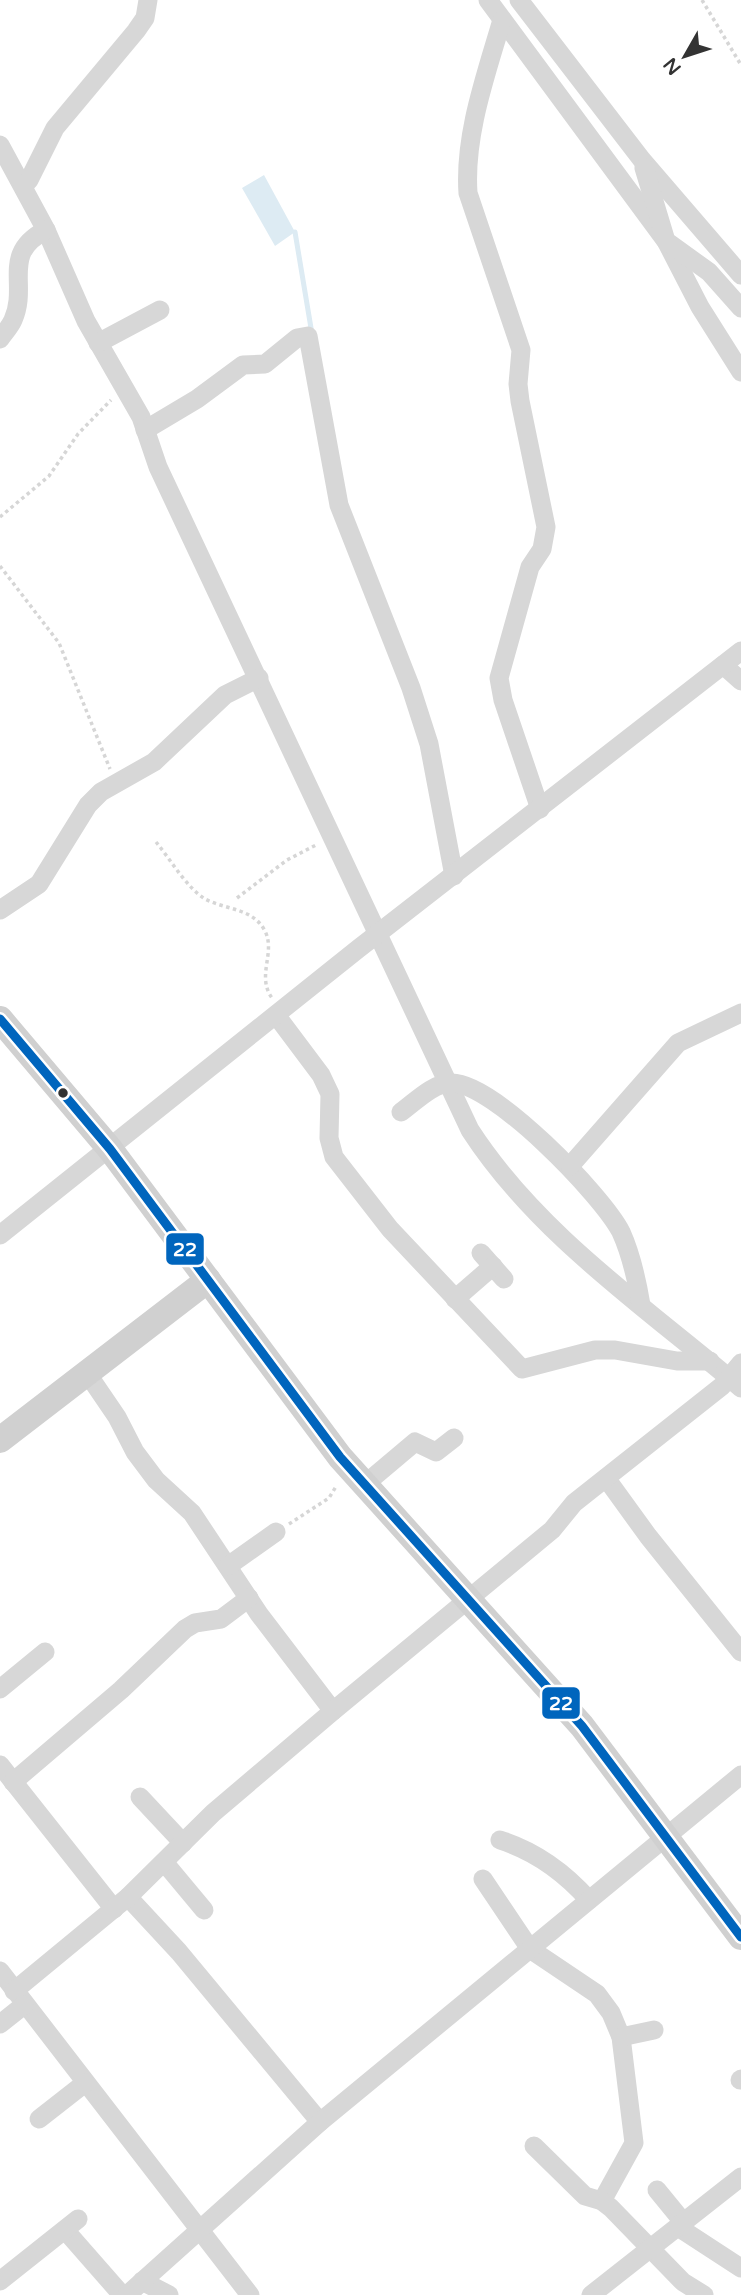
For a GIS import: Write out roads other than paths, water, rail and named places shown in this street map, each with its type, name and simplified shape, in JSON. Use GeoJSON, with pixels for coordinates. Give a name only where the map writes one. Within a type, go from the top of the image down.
{"type":"FeatureCollection","features":[{"type":"Feature","properties":{"kind":"main road"},"geometry":{"type":"LineString","coordinates":[[0,1019],[110,1149],[299,1406],[356,1476],[582,1726],[741,1937]]}},
{"type":"Feature","properties":{"kind":"main road"},"geometry":{"type":"LineString","coordinates":[[0,1440],[208,1280]]}},
{"type":"Feature","properties":{"kind":"street"},"geometry":{"type":"LineString","coordinates":[[23,186],[29,180],[55,128],[145,18],[148,0]]}},
{"type":"Feature","properties":{"kind":"street"},"geometry":{"type":"LineString","coordinates":[[488,0],[666,241],[700,307],[741,372]]}},
{"type":"Feature","properties":{"kind":"street"},"geometry":{"type":"LineString","coordinates":[[519,0],[642,160],[741,275]]}},
{"type":"Feature","properties":{"kind":"street"},"geometry":{"type":"LineString","coordinates":[[502,20],[480,95],[467,176],[468,193],[522,350],[519,393],[546,527],[542,549],[530,567],[499,678],[503,700],[540,809]]}},
{"type":"Feature","properties":{"kind":"street"},"geometry":{"type":"LineString","coordinates":[[0,145],[46,230],[98,343],[145,430],[158,467],[470,1130],[509,1185],[557,1233],[710,1362],[737,1376],[568,1509],[552,1530],[333,1711],[183,1843],[19,1998],[0,2024]]}},
{"type":"Feature","properties":{"kind":"street"},"geometry":{"type":"LineString","coordinates":[[642,160],[666,241],[709,272],[741,308]]}},
{"type":"Feature","properties":{"kind":"street"},"geometry":{"type":"LineString","coordinates":[[0,339],[13,320],[19,253],[33,237],[46,230]]}},
{"type":"Feature","properties":{"kind":"street"},"geometry":{"type":"LineString","coordinates":[[98,343],[160,310]]}},
{"type":"Feature","properties":{"kind":"street"},"geometry":{"type":"LineString","coordinates":[[145,430],[197,399],[243,365],[265,365],[297,338],[308,336],[339,505],[422,722],[454,876]]}},
{"type":"Feature","properties":{"kind":"street"},"geometry":{"type":"LineString","coordinates":[[0,1235],[741,651]]}},
{"type":"Feature","properties":{"kind":"street"},"geometry":{"type":"LineString","coordinates":[[723,665],[741,681]]}},
{"type":"Feature","properties":{"kind":"street"},"geometry":{"type":"LineString","coordinates":[[0,910],[39,884],[88,805],[173,747],[225,695],[259,678]]}},
{"type":"Feature","properties":{"kind":"street"},"geometry":{"type":"LineString","coordinates":[[279,1013],[321,1075],[330,1094],[330,1148],[334,1157],[390,1229],[522,1369],[596,1350],[615,1350],[677,1361],[710,1362]]}},
{"type":"Feature","properties":{"kind":"street"},"geometry":{"type":"LineString","coordinates":[[570,1166],[678,1043],[741,1013]]}},
{"type":"Feature","properties":{"kind":"street"},"geometry":{"type":"LineString","coordinates":[[401,1112],[433,1089],[448,1083],[464,1083],[477,1089],[570,1166],[620,1231],[641,1305]]}},
{"type":"Feature","properties":{"kind":"street"},"geometry":{"type":"LineString","coordinates":[[455,1299],[493,1266]]}},
{"type":"Feature","properties":{"kind":"street"},"geometry":{"type":"LineString","coordinates":[[87,1373],[117,1417],[135,1452],[156,1480],[192,1513],[248,1598],[333,1711]]}},
{"type":"Feature","properties":{"kind":"street"},"geometry":{"type":"LineString","coordinates":[[356,1476],[415,1442],[436,1452],[454,1438]]}},
{"type":"Feature","properties":{"kind":"street"},"geometry":{"type":"LineString","coordinates":[[606,1478],[648,1536],[741,1652]]}},
{"type":"Feature","properties":{"kind":"street"},"geometry":{"type":"LineString","coordinates":[[228,1566],[276,1532]]}},
{"type":"Feature","properties":{"kind":"street"},"geometry":{"type":"LineString","coordinates":[[13,1782],[121,1690],[186,1629],[195,1623],[221,1619],[248,1598]]}},
{"type":"Feature","properties":{"kind":"street"},"geometry":{"type":"LineString","coordinates":[[0,1689],[45,1653]]}},
{"type":"Feature","properties":{"kind":"street"},"geometry":{"type":"LineString","coordinates":[[0,1765],[121,1903],[179,1952],[320,2122]]}},
{"type":"Feature","properties":{"kind":"street"},"geometry":{"type":"LineString","coordinates":[[0,2281],[25,2251],[71,2225],[124,2295],[320,2122],[741,1775]]}},
{"type":"Feature","properties":{"kind":"street"},"geometry":{"type":"LineString","coordinates":[[140,1797],[183,1843]]}},
{"type":"Feature","properties":{"kind":"street"},"geometry":{"type":"LineString","coordinates":[[500,1840],[523,1847],[553,1867],[589,1900]]}},
{"type":"Feature","properties":{"kind":"street"},"geometry":{"type":"LineString","coordinates":[[163,1862],[204,1910]]}},
{"type":"Feature","properties":{"kind":"street"},"geometry":{"type":"LineString","coordinates":[[483,1879],[530,1949],[597,1994],[611,2013],[621,2037],[634,2143],[602,2201]]}},
{"type":"Feature","properties":{"kind":"street"},"geometry":{"type":"LineString","coordinates":[[0,1971],[250,2295]]}},
{"type":"Feature","properties":{"kind":"street"},"geometry":{"type":"LineString","coordinates":[[621,2037],[654,2030]]}},
{"type":"Feature","properties":{"kind":"street"},"geometry":{"type":"LineString","coordinates":[[39,2119],[85,2083]]}},
{"type":"Feature","properties":{"kind":"street"},"geometry":{"type":"LineString","coordinates":[[534,2146],[585,2196],[602,2201],[683,2282],[704,2295]]}},
{"type":"Feature","properties":{"kind":"street"},"geometry":{"type":"LineString","coordinates":[[592,2295],[741,2177]]}},
{"type":"Feature","properties":{"kind":"street"},"geometry":{"type":"LineString","coordinates":[[657,2190],[681,2225],[741,2269]]}},
{"type":"Feature","properties":{"kind":"street"},"geometry":{"type":"LineString","coordinates":[[142,2281],[169,2295]]}},
{"type":"Feature","properties":{"kind":"waterway"},"geometry":{"type":"LineString","coordinates":[[295,232],[311,328]]}}]}
